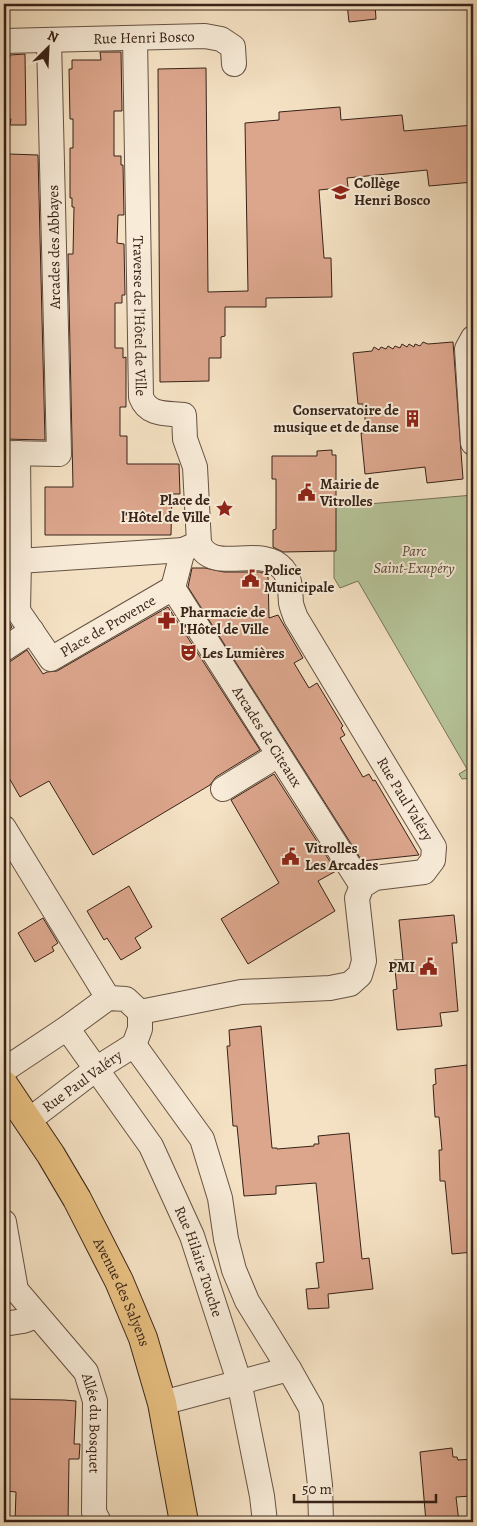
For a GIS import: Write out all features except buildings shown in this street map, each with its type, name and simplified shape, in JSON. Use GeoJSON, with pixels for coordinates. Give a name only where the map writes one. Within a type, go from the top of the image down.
{"type":"FeatureCollection","features":[{"type":"Feature","properties":{"kind":"main road","name":"Avenue des Salyens"},"geometry":{"type":"LineString","coordinates":[[4,1085],[77,1198],[119,1281],[143,1338],[162,1403],[184,1522]]}},
{"type":"Feature","properties":{"kind":"street","name":"Rue Henri Bosco"},"geometry":{"type":"LineString","coordinates":[[4,41],[205,36],[221,39],[232,47],[234,64]]}},
{"type":"Feature","properties":{"kind":"street","name":"Traverse de l'Hôtel de Ville"},"geometry":{"type":"LineString","coordinates":[[135,38],[141,397],[144,404],[156,412],[184,415],[185,439],[195,467],[191,547]]}},
{"type":"Feature","properties":{"kind":"street","name":"Arcades des Abbayes"},"geometry":{"type":"LineString","coordinates":[[11,453],[59,454],[49,40]]}},
{"type":"Feature","properties":{"kind":"street"},"geometry":{"type":"LineString","coordinates":[[473,338],[467,349],[473,443]]}},
{"type":"Feature","properties":{"kind":"street","name":"Place de Provence"},"geometry":{"type":"LineString","coordinates":[[11,453],[19,560],[18,611],[51,659],[173,588],[191,547]]}},
{"type":"Feature","properties":{"kind":"street"},"geometry":{"type":"LineString","coordinates":[[19,560],[191,547]]}},
{"type":"Feature","properties":{"kind":"street","name":"Rue Paul Valéry"},"geometry":{"type":"LineString","coordinates":[[191,547],[201,549],[207,555],[215,558],[266,558],[283,569],[290,584],[291,605],[296,618],[434,847],[432,860],[424,872],[376,878],[362,886]]}},
{"type":"Feature","properties":{"kind":"street","name":"Arcades de Citeaux"},"geometry":{"type":"LineString","coordinates":[[173,588],[274,758],[362,886]]}},
{"type":"Feature","properties":{"kind":"street"},"geometry":{"type":"LineString","coordinates":[[4,649],[32,631]]}},
{"type":"Feature","properties":{"kind":"street"},"geometry":{"type":"LineString","coordinates":[[223,789],[274,758]]}},
{"type":"Feature","properties":{"kind":"street"},"geometry":{"type":"LineString","coordinates":[[4,828],[108,998]]}},
{"type":"Feature","properties":{"kind":"street"},"geometry":{"type":"LineString","coordinates":[[4,1070],[108,998],[126,999],[140,1012],[240,992],[330,988],[350,984],[360,975],[364,961],[357,898],[362,886]]}},
{"type":"Feature","properties":{"kind":"street","name":"Rue Paul Valéry"},"geometry":{"type":"LineString","coordinates":[[28,1121],[96,1069],[134,1045],[140,1029],[140,1012]]}},
{"type":"Feature","properties":{"kind":"street","name":"Rue Hilaire Touche"},"geometry":{"type":"LineString","coordinates":[[67,1028],[151,1146],[188,1228],[239,1381],[262,1496],[265,1522]]}},
{"type":"Feature","properties":{"kind":"street"},"geometry":{"type":"LineString","coordinates":[[134,1045],[202,1140],[220,1198],[226,1238],[234,1270],[247,1301],[311,1408],[320,1485],[321,1522]]}},
{"type":"Feature","properties":{"kind":"street","name":"Allée du Bosquet"},"geometry":{"type":"LineString","coordinates":[[4,1222],[10,1281],[37,1316],[86,1372],[95,1401],[94,1512],[99,1522]]}},
{"type":"Feature","properties":{"kind":"street"},"geometry":{"type":"LineString","coordinates":[[4,1324],[23,1321],[37,1316]]}},
{"type":"Feature","properties":{"kind":"street"},"geometry":{"type":"LineString","coordinates":[[162,1403],[289,1369]]}},
{"type":"Feature","properties":{"kind":"green space","name":"Parc Saint-Exupéry"},"geometry":{"type":"Polygon","coordinates":[[[473,495],[473,778],[462,779],[459,774],[467,769],[358,581],[340,588],[334,578],[334,507],[473,495]]]}},
{"type":"Feature","properties":{"kind":"place","name":"Collège Henri Bosco"},"geometry":{"type":"Point","coordinates":[340,192]}},
{"type":"Feature","properties":{"kind":"place","name":"Conservatoire de musique et de danse"},"geometry":{"type":"Point","coordinates":[413,419]}},
{"type":"Feature","properties":{"kind":"place","name":"Mairie de Vitrolles"},"geometry":{"type":"Point","coordinates":[306,493]}},
{"type":"Feature","properties":{"kind":"place","name":"Place de l'Hôtel de Ville"},"geometry":{"type":"Point","coordinates":[224,509]}},
{"type":"Feature","properties":{"kind":"place","name":"Police Municipale"},"geometry":{"type":"Point","coordinates":[250,579]}},
{"type":"Feature","properties":{"kind":"place","name":"Pharmacie de l'Hôtel de Ville"},"geometry":{"type":"Point","coordinates":[166,621]}},
{"type":"Feature","properties":{"kind":"place","name":"Les Lumières"},"geometry":{"type":"Point","coordinates":[188,653]}},
{"type":"Feature","properties":{"kind":"place","name":"Vitrolles Les Arcades"},"geometry":{"type":"Point","coordinates":[291,857]}},
{"type":"Feature","properties":{"kind":"place","name":"PMI"},"geometry":{"type":"Point","coordinates":[429,967]}}]}
